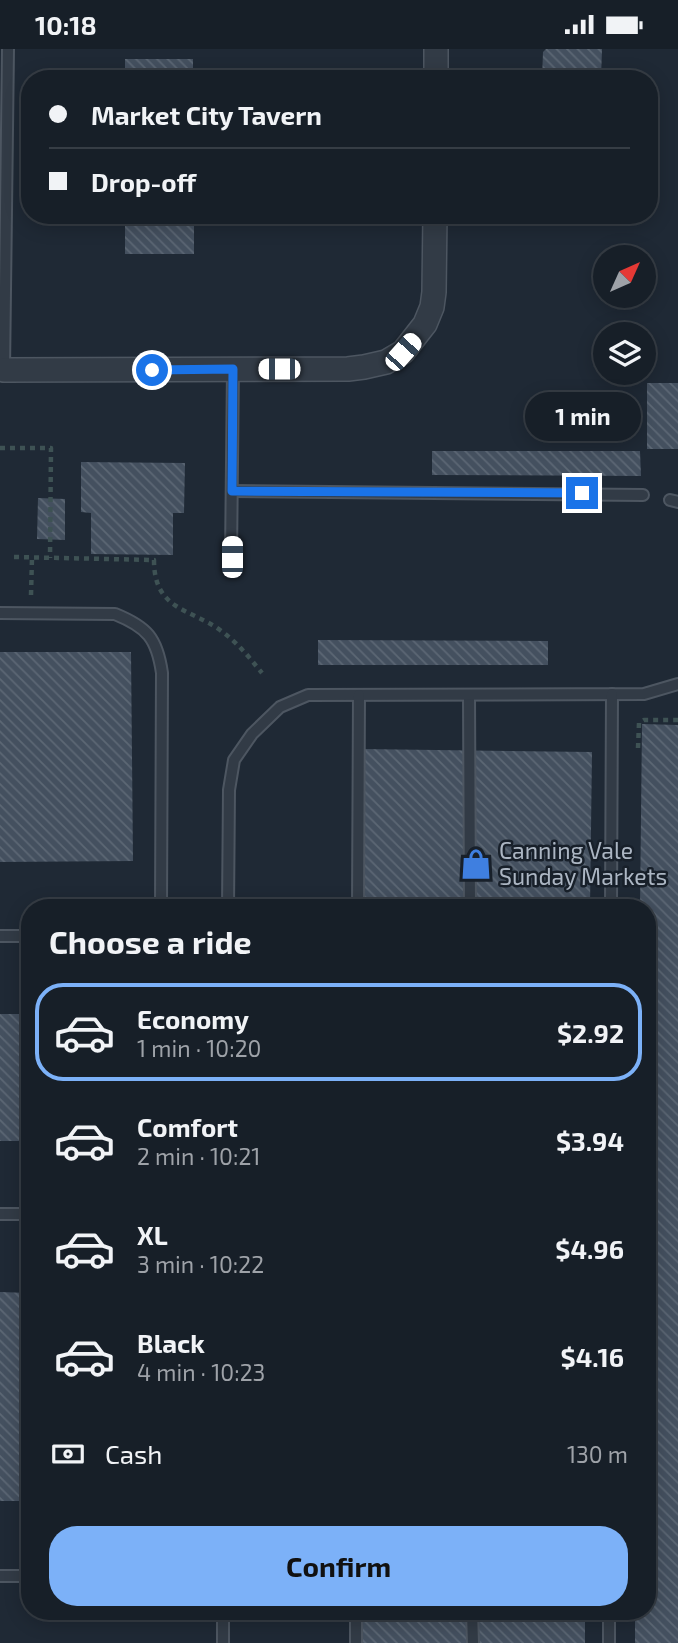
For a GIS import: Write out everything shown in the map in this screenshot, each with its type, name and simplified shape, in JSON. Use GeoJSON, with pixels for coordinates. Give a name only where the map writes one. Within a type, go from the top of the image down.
{"type":"FeatureCollection","features":[{"type":"Feature","properties":{"kind":"street"},"geometry":{"type":"LineString","coordinates":[[436,49],[436,70]]}},
{"type":"Feature","properties":{"kind":"street"},"geometry":{"type":"LineString","coordinates":[[2,371],[348,369],[386,362],[403,352],[425,324],[432,307],[435,224]]}},
{"type":"Feature","properties":{"kind":"lane"},"geometry":{"type":"LineString","coordinates":[[2,371],[8,49]]}},
{"type":"Feature","properties":{"kind":"lane"},"geometry":{"type":"LineString","coordinates":[[232,557],[233,369]]}},
{"type":"Feature","properties":{"kind":"lane"},"geometry":{"type":"LineString","coordinates":[[232,491],[643,495]]}},
{"type":"Feature","properties":{"kind":"lane"},"geometry":{"type":"LineString","coordinates":[[0,613],[115,614],[144,628],[152,639],[159,655],[162,673],[161,899]]}},
{"type":"Feature","properties":{"kind":"lane"},"geometry":{"type":"LineString","coordinates":[[228,899],[229,790],[234,760],[252,734],[280,707],[308,695],[644,694],[678,684]]}},
{"type":"Feature","properties":{"kind":"lane"},"geometry":{"type":"LineString","coordinates":[[611,899],[612,694]]}},
{"type":"Feature","properties":{"kind":"lane"},"geometry":{"type":"LineString","coordinates":[[358,899],[359,695]]}},
{"type":"Feature","properties":{"kind":"lane"},"geometry":{"type":"LineString","coordinates":[[469,695],[470,899]]}},
{"type":"Feature","properties":{"kind":"lane"},"geometry":{"type":"LineString","coordinates":[[0,936],[21,936]]}},
{"type":"Feature","properties":{"kind":"lane"},"geometry":{"type":"LineString","coordinates":[[0,1214],[21,1214]]}},
{"type":"Feature","properties":{"kind":"lane"},"geometry":{"type":"LineString","coordinates":[[0,1576],[21,1576]]}},
{"type":"Feature","properties":{"kind":"lane"},"geometry":{"type":"LineString","coordinates":[[223,1620],[223,1643]]}},
{"type":"Feature","properties":{"kind":"lane"},"geometry":{"type":"LineString","coordinates":[[356,1620],[356,1643]]}},
{"type":"Feature","properties":{"kind":"lane"},"geometry":{"type":"LineString","coordinates":[[472,1620],[473,1643]]}},
{"type":"Feature","properties":{"kind":"lane"},"geometry":{"type":"LineString","coordinates":[[608,1643],[609,1620]]}},
{"type":"Feature","properties":{"kind":"path"},"geometry":{"type":"LineString","coordinates":[[0,448],[51,448],[50,558]]}},
{"type":"Feature","properties":{"kind":"path"},"geometry":{"type":"LineString","coordinates":[[14,557],[154,559],[157,583],[169,601],[189,615],[217,628],[242,647],[262,673]]}},
{"type":"Feature","properties":{"kind":"path"},"geometry":{"type":"LineString","coordinates":[[31,613],[32,558]]}},
{"type":"Feature","properties":{"kind":"path"},"geometry":{"type":"LineString","coordinates":[[638,748],[639,723],[644,720],[678,720]]}},
{"type":"Feature","properties":{"kind":"building"},"geometry":{"type":"Polygon","coordinates":[[[546,49],[602,49],[601,70],[542,70],[543,52],[546,49]]]}},
{"type":"Feature","properties":{"kind":"building"},"geometry":{"type":"Polygon","coordinates":[[[125,59],[193,59],[193,70],[125,70],[125,59]]]}},
{"type":"Feature","properties":{"kind":"building"},"geometry":{"type":"Polygon","coordinates":[[[125,224],[194,224],[194,254],[125,254],[125,224]]]}},
{"type":"Feature","properties":{"kind":"building"},"geometry":{"type":"Polygon","coordinates":[[[678,383],[678,449],[647,449],[647,385],[678,383]]]}},
{"type":"Feature","properties":{"kind":"building"},"geometry":{"type":"Polygon","coordinates":[[[432,451],[640,451],[641,476],[432,475],[432,451]]]}},
{"type":"Feature","properties":{"kind":"building"},"geometry":{"type":"Polygon","coordinates":[[[81,462],[185,463],[184,513],[173,513],[173,555],[91,554],[91,513],[81,512],[81,462]]]}},
{"type":"Feature","properties":{"kind":"building"},"geometry":{"type":"Polygon","coordinates":[[[38,498],[65,499],[65,540],[37,539],[38,498]]]}},
{"type":"Feature","properties":{"kind":"building"},"geometry":{"type":"Polygon","coordinates":[[[318,640],[548,641],[548,665],[318,665],[318,640]]]}},
{"type":"Feature","properties":{"kind":"building"},"geometry":{"type":"Polygon","coordinates":[[[0,652],[131,652],[133,861],[0,862],[0,652]]]}},
{"type":"Feature","properties":{"kind":"building"},"geometry":{"type":"Polygon","coordinates":[[[642,724],[678,725],[678,1643],[635,1643],[635,1620],[656,1620],[656,899],[640,899],[642,724]]]}},
{"type":"Feature","properties":{"kind":"building"},"geometry":{"type":"Polygon","coordinates":[[[362,749],[592,752],[590,899],[361,899],[362,749]]]}},
{"type":"Feature","properties":{"kind":"building"},"geometry":{"type":"Polygon","coordinates":[[[0,1014],[21,1014],[21,1141],[0,1141],[0,1014]]]}},
{"type":"Feature","properties":{"kind":"building"},"geometry":{"type":"Polygon","coordinates":[[[0,1292],[21,1293],[21,1501],[0,1501],[0,1292]]]}},
{"type":"Feature","properties":{"kind":"building"},"geometry":{"type":"Polygon","coordinates":[[[356,1620],[585,1620],[585,1643],[356,1643],[356,1620]]]}},
{"type":"Feature","properties":{"kind":"place","name":"Canning Vale Sunday Markets"},"geometry":{"type":"Point","coordinates":[476,864]}},
{"type":"Feature","properties":{"kind":"route"},"geometry":{"type":"LineString","coordinates":[[152,370],[233,369],[232,491],[582,493]]}}]}
